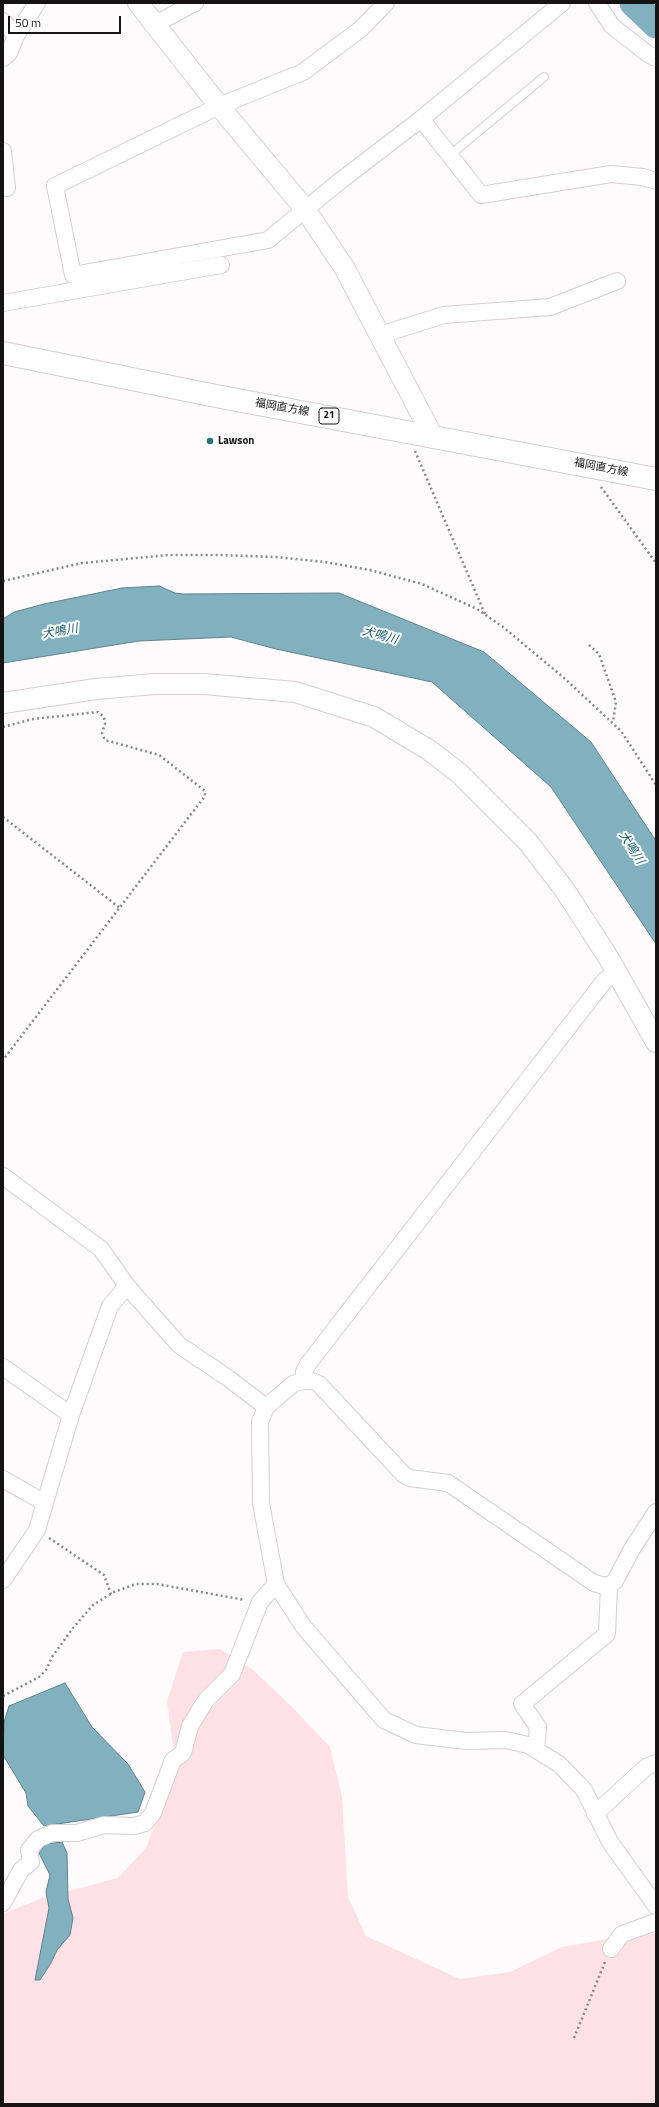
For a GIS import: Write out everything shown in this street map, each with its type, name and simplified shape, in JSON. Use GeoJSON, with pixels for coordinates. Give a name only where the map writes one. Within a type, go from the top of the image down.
{"type":"FeatureCollection","features":[{"type":"Feature","properties":{"kind":"main road","name":"福岡直方線"},"geometry":{"type":"LineString","coordinates":[[3,353],[216,396],[422,433],[656,479]]}},
{"type":"Feature","properties":{"kind":"street"},"geometry":{"type":"LineString","coordinates":[[3,58],[9,53],[16,36],[37,3]]}},
{"type":"Feature","properties":{"kind":"street"},"geometry":{"type":"LineString","coordinates":[[138,3],[219,106],[305,209],[345,269],[380,335],[422,433]]}},
{"type":"Feature","properties":{"kind":"street"},"geometry":{"type":"LineString","coordinates":[[155,24],[195,3]]}},
{"type":"Feature","properties":{"kind":"street"},"geometry":{"type":"LineString","coordinates":[[386,3],[362,28],[303,72],[219,106],[55,186],[74,275],[268,240],[305,209],[422,119],[562,3]]}},
{"type":"Feature","properties":{"kind":"street"},"geometry":{"type":"LineString","coordinates":[[597,3],[612,26],[648,54],[656,58]]}},
{"type":"Feature","properties":{"kind":"street"},"geometry":{"type":"LineString","coordinates":[[3,20],[16,36]]}},
{"type":"Feature","properties":{"kind":"street"},"geometry":{"type":"LineString","coordinates":[[422,119],[481,195],[611,174],[643,177],[656,181]]}},
{"type":"Feature","properties":{"kind":"street"},"geometry":{"type":"LineString","coordinates":[[3,152],[7,188]]}},
{"type":"Feature","properties":{"kind":"street"},"geometry":{"type":"LineString","coordinates":[[3,303],[221,266]]}},
{"type":"Feature","properties":{"kind":"street"},"geometry":{"type":"LineString","coordinates":[[380,335],[444,315],[550,307],[617,281]]}},
{"type":"Feature","properties":{"kind":"street"},"geometry":{"type":"LineString","coordinates":[[3,703],[96,689],[155,684],[204,684],[295,692],[374,717],[430,750],[460,774],[528,842],[564,889],[617,973],[656,1042]]}},
{"type":"Feature","properties":{"kind":"street"},"geometry":{"type":"LineString","coordinates":[[303,1381],[304,1372],[308,1364],[605,980],[617,973]]}},
{"type":"Feature","properties":{"kind":"street"},"geometry":{"type":"LineString","coordinates":[[3,1176],[101,1249],[127,1286],[179,1345],[228,1378],[266,1407]]}},
{"type":"Feature","properties":{"kind":"street"},"geometry":{"type":"LineString","coordinates":[[3,1580],[37,1530],[71,1415],[110,1306],[127,1286]]}},
{"type":"Feature","properties":{"kind":"street"},"geometry":{"type":"LineString","coordinates":[[3,1367],[71,1415]]}},
{"type":"Feature","properties":{"kind":"street"},"geometry":{"type":"LineString","coordinates":[[656,1512],[632,1549],[615,1582],[609,1586],[594,1583],[448,1483],[410,1478],[404,1475],[319,1384],[312,1381],[303,1381],[293,1384],[266,1407],[260,1422],[261,1503],[276,1584],[303,1626],[384,1720],[416,1735],[466,1741],[505,1740],[528,1746],[559,1764],[584,1790],[610,1842],[656,1906]]}},
{"type":"Feature","properties":{"kind":"street"},"geometry":{"type":"LineString","coordinates":[[3,1479],[46,1503]]}},
{"type":"Feature","properties":{"kind":"street"},"geometry":{"type":"LineString","coordinates":[[3,1903],[22,1870],[30,1862],[29,1850],[38,1839],[52,1833],[77,1832],[104,1825],[134,1826],[145,1823],[153,1813],[173,1760],[183,1753],[190,1726],[206,1700],[232,1674],[260,1602],[276,1584]]}},
{"type":"Feature","properties":{"kind":"street"},"geometry":{"type":"LineString","coordinates":[[536,1750],[538,1727],[522,1704],[607,1634],[609,1586]]}},
{"type":"Feature","properties":{"kind":"street"},"geometry":{"type":"LineString","coordinates":[[595,1814],[646,1767],[656,1763]]}},
{"type":"Feature","properties":{"kind":"street"},"geometry":{"type":"LineString","coordinates":[[611,1949],[622,1934],[656,1922]]}},
{"type":"Feature","properties":{"kind":"lane"},"geometry":{"type":"LineString","coordinates":[[450,155],[544,77]]}},
{"type":"Feature","properties":{"kind":"path"},"geometry":{"type":"LineString","coordinates":[[422,433],[413,446],[485,614]]}},
{"type":"Feature","properties":{"kind":"path"},"geometry":{"type":"LineString","coordinates":[[592,466],[596,481],[656,563]]}},
{"type":"Feature","properties":{"kind":"path"},"geometry":{"type":"LineString","coordinates":[[3,581],[82,563],[169,555],[276,557],[325,562],[370,570],[422,584],[485,614],[564,677],[621,731],[656,785]]}},
{"type":"Feature","properties":{"kind":"path"},"geometry":{"type":"LineString","coordinates":[[589,645],[599,654],[616,702],[612,722]]}},
{"type":"Feature","properties":{"kind":"path"},"geometry":{"type":"LineString","coordinates":[[3,727],[33,719],[98,712],[104,717],[102,733],[105,740],[149,751],[158,755],[205,791],[205,796],[3,1060]]}},
{"type":"Feature","properties":{"kind":"path"},"geometry":{"type":"LineString","coordinates":[[3,817],[120,908]]}},
{"type":"Feature","properties":{"kind":"path"},"geometry":{"type":"LineString","coordinates":[[37,1530],[104,1575],[111,1594]]}},
{"type":"Feature","properties":{"kind":"path"},"geometry":{"type":"LineString","coordinates":[[3,1696],[39,1677],[46,1670],[52,1656],[92,1605],[111,1594],[136,1584],[157,1584],[185,1588],[214,1596],[260,1602]]}},
{"type":"Feature","properties":{"kind":"path"},"geometry":{"type":"LineString","coordinates":[[574,2038],[611,1949]]}},
{"type":"Feature","properties":{"kind":"shaded area"},"geometry":{"type":"Polygon","coordinates":[[[220,1649],[252,1669],[288,1703],[330,1747],[342,1797],[348,1897],[366,1936],[460,1979],[510,1972],[562,1947],[642,1933],[656,1934],[656,2104],[3,2104],[3,1914],[42,1898],[118,1878],[146,1848],[176,1768],[167,1701],[183,1652],[220,1649]]]}},
{"type":"Feature","properties":{"kind":"water","name":"犬鳴川"},"geometry":{"type":"Polygon","coordinates":[[[159,586],[175,593],[183,594],[339,593],[484,652],[591,742],[656,841],[656,944],[551,787],[432,682],[276,649],[231,637],[139,641],[3,663],[3,619],[14,612],[44,604],[122,588],[159,586]]]}},
{"type":"Feature","properties":{"kind":"water"},"geometry":{"type":"Polygon","coordinates":[[[65,1683],[92,1727],[128,1764],[145,1792],[138,1812],[44,1826],[28,1806],[26,1793],[3,1755],[4,1722],[9,1706],[65,1683]]]}},
{"type":"Feature","properties":{"kind":"water"},"geometry":{"type":"Polygon","coordinates":[[[62,1842],[67,1853],[68,1899],[73,1918],[70,1935],[57,1950],[40,1980],[35,1980],[49,1908],[46,1892],[50,1875],[39,1853],[46,1844],[62,1842]]]}},
{"type":"Feature","properties":{"kind":"waterway"},"geometry":{"type":"LineString","coordinates":[[633,3],[656,25]]}},
{"type":"Feature","properties":{"kind":"place","name":"Lawson"},"geometry":{"type":"Point","coordinates":[210,441]}}]}
